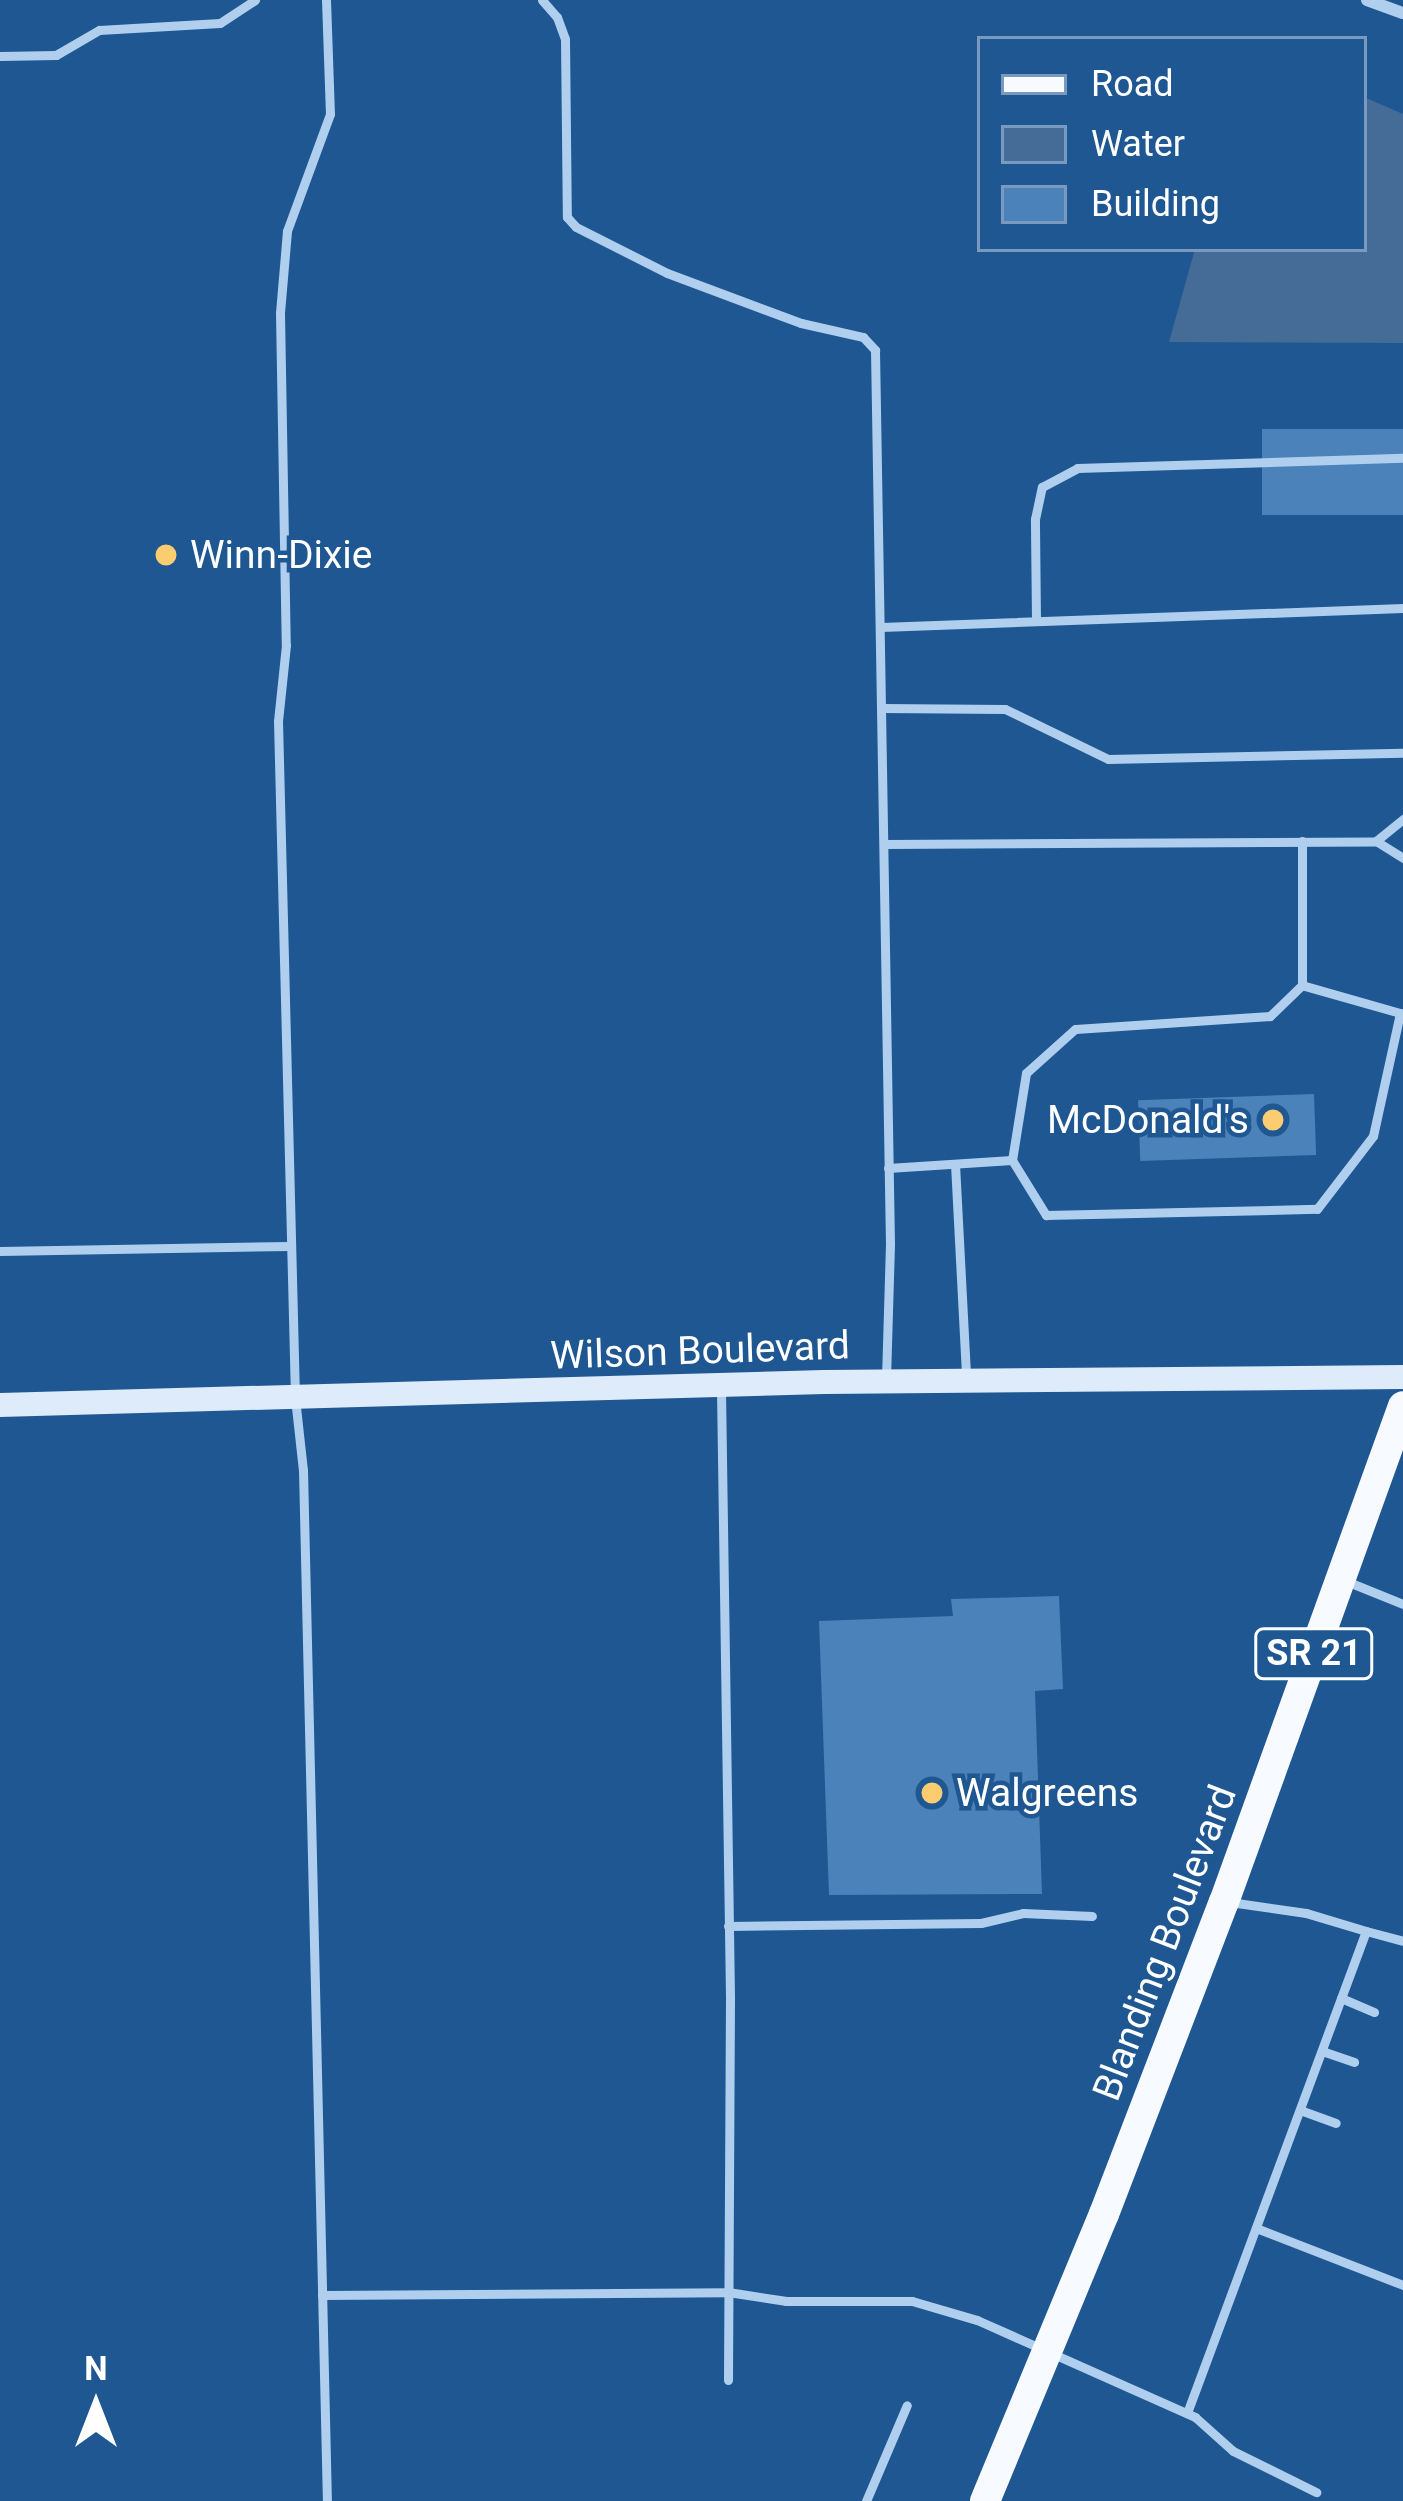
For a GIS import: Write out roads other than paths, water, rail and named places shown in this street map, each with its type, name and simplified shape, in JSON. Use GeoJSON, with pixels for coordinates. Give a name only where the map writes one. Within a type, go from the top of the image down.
{"type":"FeatureCollection","features":[{"type":"Feature","properties":{"kind":"main road","name":"Wilson Boulevard"},"geometry":{"type":"LineString","coordinates":[[0,1406],[886,1381],[1403,1377]]}},
{"type":"Feature","properties":{"kind":"main road","name":"Blanding Boulevard"},"geometry":{"type":"LineString","coordinates":[[985,2501],[1224,1902],[1403,1406]]}},
{"type":"Feature","properties":{"kind":"street"},"geometry":{"type":"LineString","coordinates":[[1367,0],[1403,13]]}},
{"type":"Feature","properties":{"kind":"lane"},"geometry":{"type":"LineString","coordinates":[[0,56],[56,55],[99,30],[220,23],[255,0]]}},
{"type":"Feature","properties":{"kind":"lane"},"geometry":{"type":"LineString","coordinates":[[326,0],[330,114],[287,231],[280,314],[286,645],[278,721],[295,1398],[303,1470],[327,2501]]}},
{"type":"Feature","properties":{"kind":"lane"},"geometry":{"type":"LineString","coordinates":[[542,0],[557,17],[565,39],[567,217],[576,227],[667,273],[801,323],[863,337],[874,346],[883,708],[886,1381]]}},
{"type":"Feature","properties":{"kind":"lane"},"geometry":{"type":"LineString","coordinates":[[1036,621],[1036,519],[1042,487],[1077,467],[1403,458]]}},
{"type":"Feature","properties":{"kind":"lane"},"geometry":{"type":"LineString","coordinates":[[881,627],[1403,608]]}},
{"type":"Feature","properties":{"kind":"lane"},"geometry":{"type":"LineString","coordinates":[[883,708],[1005,709],[1108,759],[1403,753]]}},
{"type":"Feature","properties":{"kind":"lane"},"geometry":{"type":"LineString","coordinates":[[1376,841],[1403,819]]}},
{"type":"Feature","properties":{"kind":"lane"},"geometry":{"type":"LineString","coordinates":[[884,844],[1376,841],[1403,858]]}},
{"type":"Feature","properties":{"kind":"lane"},"geometry":{"type":"LineString","coordinates":[[1302,842],[1302,985],[1270,1016],[1075,1029],[1026,1073],[1012,1160],[1046,1215],[1317,1209],[1373,1136],[1400,1013],[1302,985]]}},
{"type":"Feature","properties":{"kind":"lane"},"geometry":{"type":"LineString","coordinates":[[888,1168],[1012,1160]]}},
{"type":"Feature","properties":{"kind":"lane"},"geometry":{"type":"LineString","coordinates":[[955,1164],[966,1382]]}},
{"type":"Feature","properties":{"kind":"lane"},"geometry":{"type":"LineString","coordinates":[[0,1251],[290,1246]]}},
{"type":"Feature","properties":{"kind":"lane"},"geometry":{"type":"LineString","coordinates":[[721,1388],[728,2380]]}},
{"type":"Feature","properties":{"kind":"lane"},"geometry":{"type":"LineString","coordinates":[[1341,1579],[1403,1604]]}},
{"type":"Feature","properties":{"kind":"lane"},"geometry":{"type":"LineString","coordinates":[[1224,1902],[1306,1913],[1403,1940]]}},
{"type":"Feature","properties":{"kind":"lane"},"geometry":{"type":"LineString","coordinates":[[728,1926],[981,1923],[1023,1913],[1092,1916]]}},
{"type":"Feature","properties":{"kind":"lane"},"geometry":{"type":"LineString","coordinates":[[1187,2414],[1366,1931]]}},
{"type":"Feature","properties":{"kind":"lane"},"geometry":{"type":"LineString","coordinates":[[1341,1998],[1374,2012]]}},
{"type":"Feature","properties":{"kind":"lane"},"geometry":{"type":"LineString","coordinates":[[1322,2050],[1354,2062]]}},
{"type":"Feature","properties":{"kind":"lane"},"geometry":{"type":"LineString","coordinates":[[1300,2110],[1336,2123]]}},
{"type":"Feature","properties":{"kind":"lane"},"geometry":{"type":"LineString","coordinates":[[1256,2228],[1403,2285]]}},
{"type":"Feature","properties":{"kind":"lane"},"geometry":{"type":"LineString","coordinates":[[322,2295],[728,2292],[786,2301],[912,2301],[963,2314],[1187,2414],[1233,2451],[1316,2492]]}},
{"type":"Feature","properties":{"kind":"lane"},"geometry":{"type":"LineString","coordinates":[[866,2501],[907,2404]]}},
{"type":"Feature","properties":{"kind":"water"},"geometry":{"type":"Polygon","coordinates":[[[1367,98],[1403,114],[1403,343],[1169,342],[1194,252],[1367,252],[1367,98]]]}},
{"type":"Feature","properties":{"kind":"place","name":"Winn-Dixie"},"geometry":{"type":"Point","coordinates":[166,555]}},
{"type":"Feature","properties":{"kind":"place","name":"McDonald's"},"geometry":{"type":"Point","coordinates":[1273,1120]}},
{"type":"Feature","properties":{"kind":"place","name":"Walgreens"},"geometry":{"type":"Point","coordinates":[932,1793]}}]}
